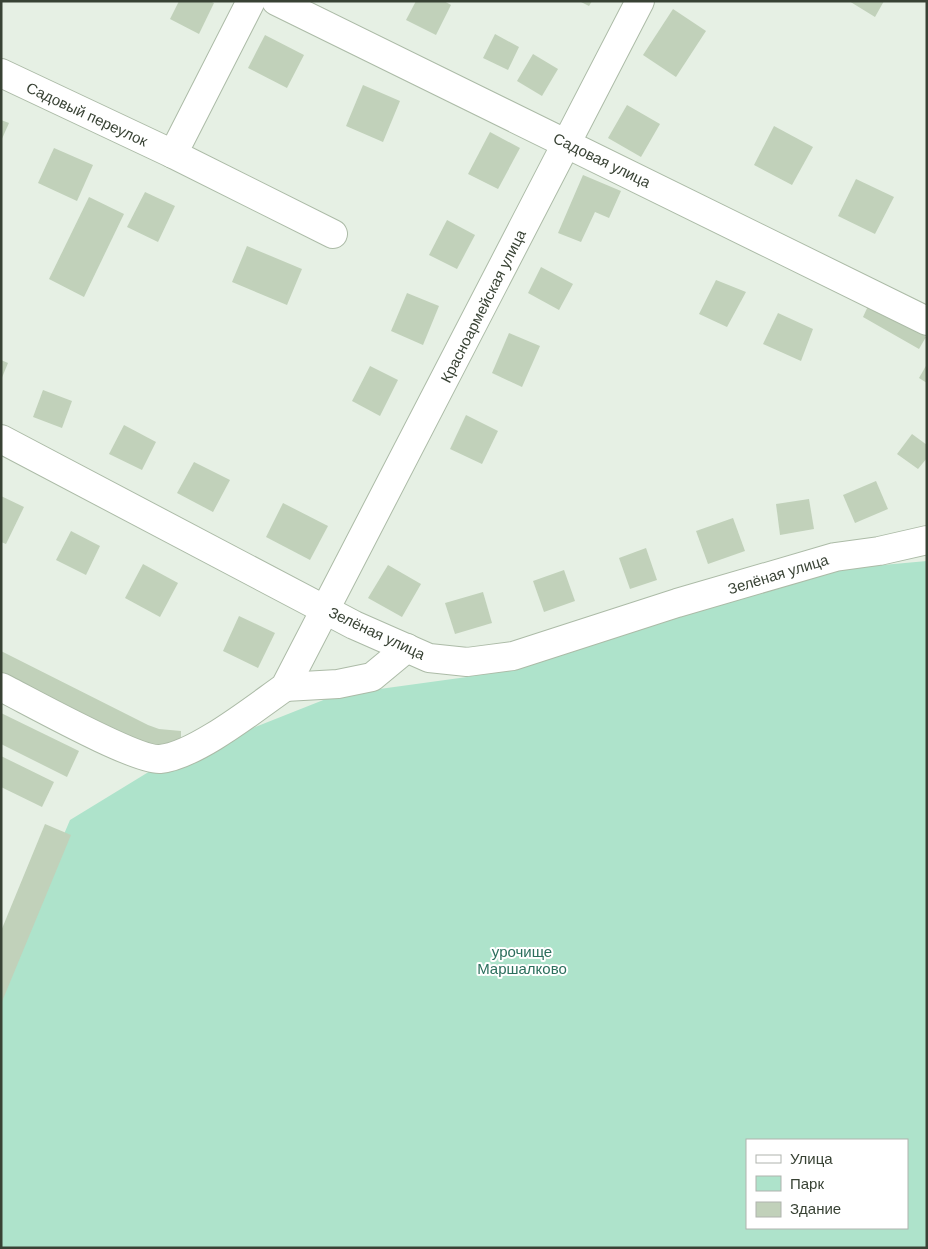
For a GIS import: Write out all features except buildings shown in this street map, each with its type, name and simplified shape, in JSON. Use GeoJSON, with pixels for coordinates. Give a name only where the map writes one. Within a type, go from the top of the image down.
{"type":"FeatureCollection","features":[{"type":"Feature","properties":{"kind":"street"},"geometry":{"type":"LineString","coordinates":[[173,154],[251,1]]}},
{"type":"Feature","properties":{"kind":"street","name":"Садовая улица"},"geometry":{"type":"LineString","coordinates":[[276,1],[927,321]]}},
{"type":"Feature","properties":{"kind":"street","name":"Красноармейская улица"},"geometry":{"type":"LineString","coordinates":[[285,687],[640,1]]}},
{"type":"Feature","properties":{"kind":"street","name":"Садовый переулок"},"geometry":{"type":"LineString","coordinates":[[1,73],[173,154],[333,234]]}},
{"type":"Feature","properties":{"kind":"street","name":"Зелёная улица"},"geometry":{"type":"LineString","coordinates":[[1,440],[326,610],[429,658],[467,662],[513,656],[677,603],[835,557],[879,551],[927,540]]}},
{"type":"Feature","properties":{"kind":"street"},"geometry":{"type":"LineString","coordinates":[[1,687],[135,754],[160,759],[199,746],[285,687],[338,684],[372,677],[407,648]]}},
{"type":"Feature","properties":{"kind":"green space","name":"урочище Маршалково"},"geometry":{"type":"Polygon","coordinates":[[[927,561],[927,1248],[1,1248],[1,995],[14,952],[70,820],[160,765],[336,695],[467,677],[805,572],[927,561]]]}}]}
